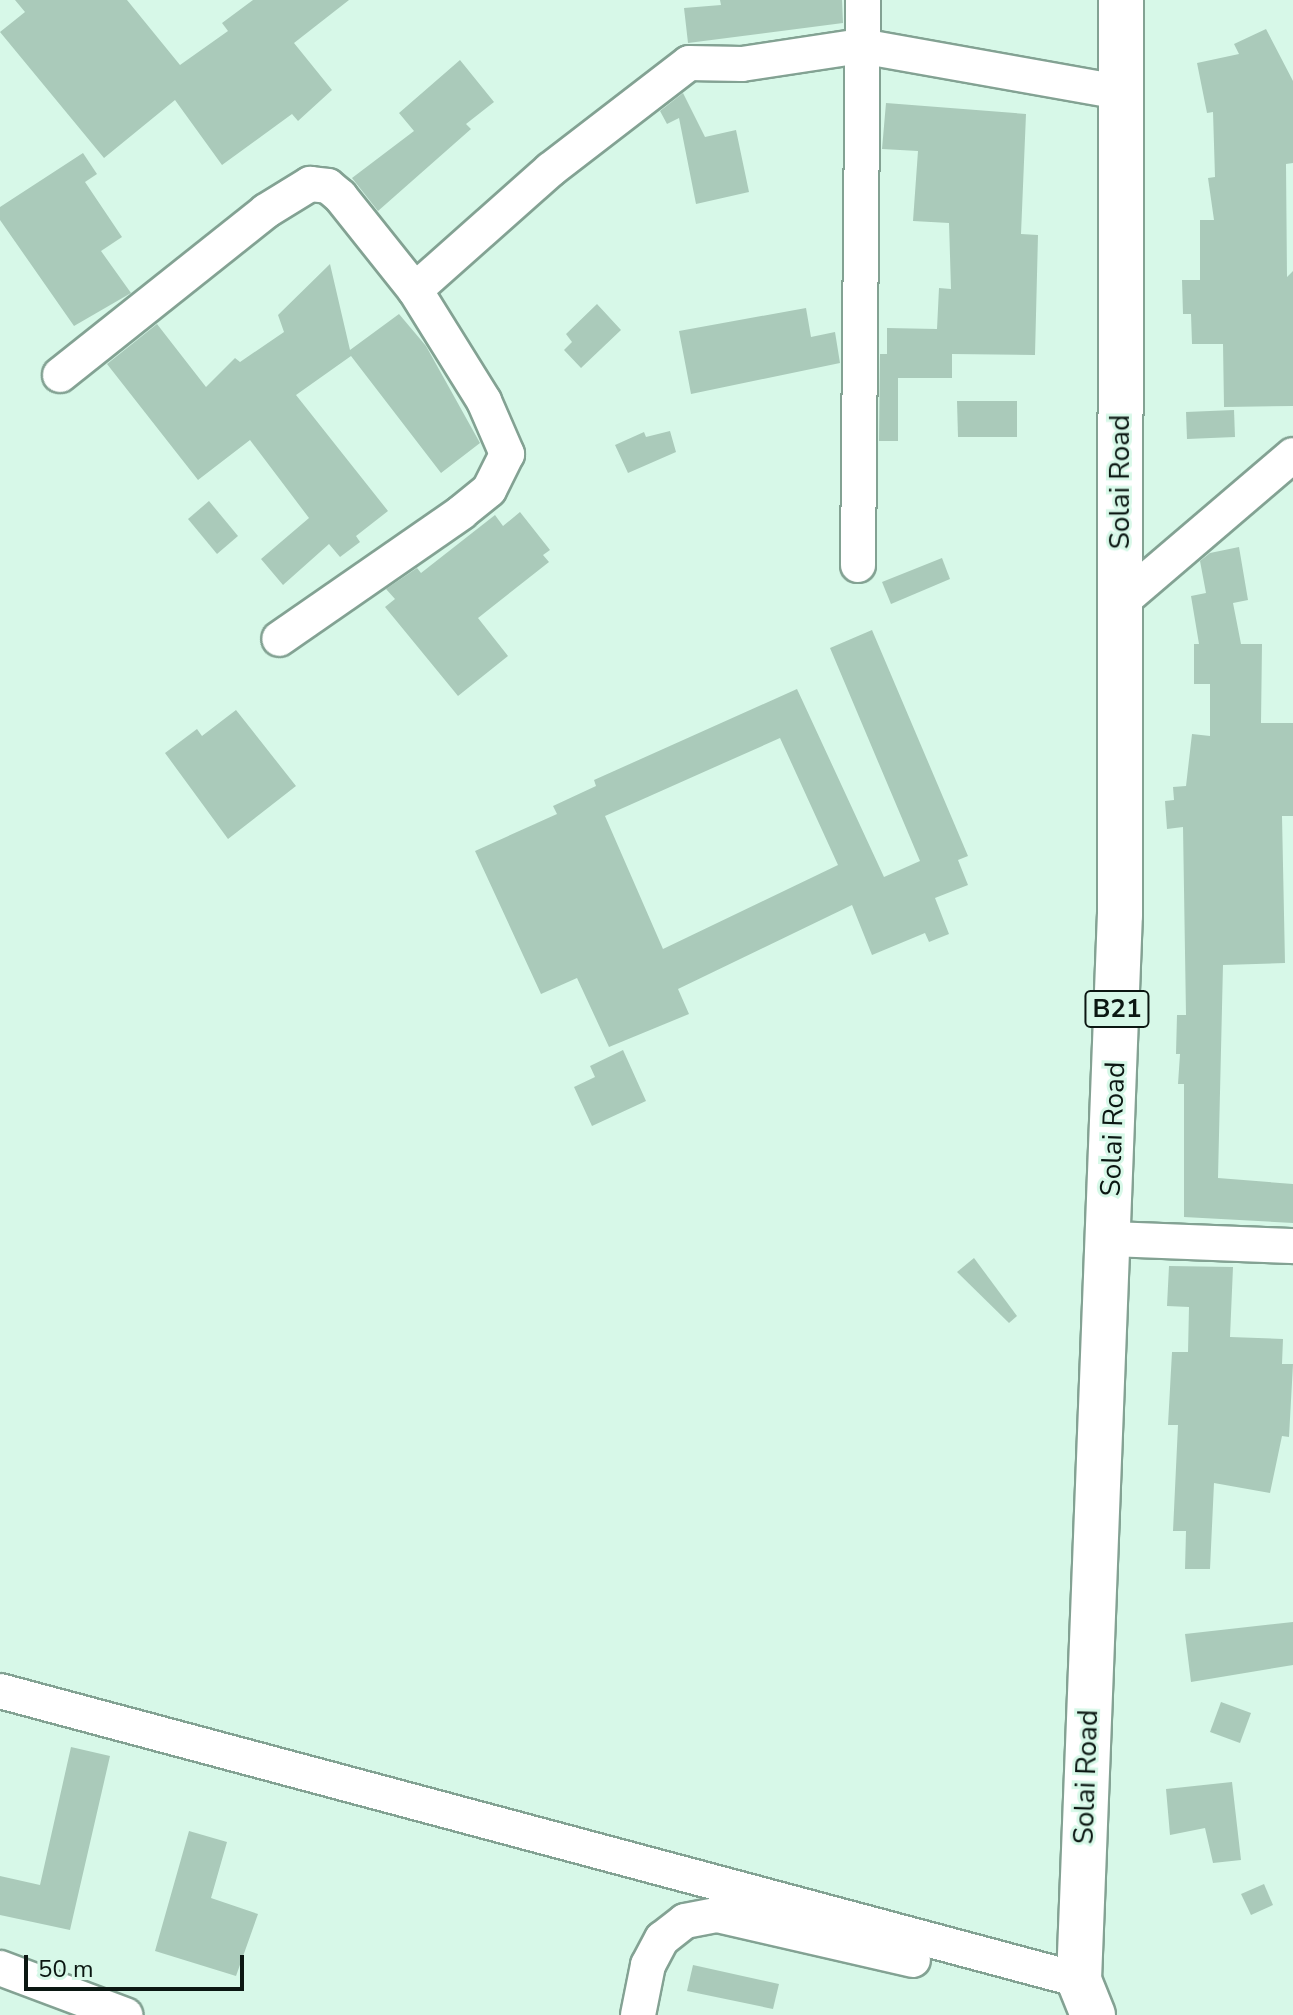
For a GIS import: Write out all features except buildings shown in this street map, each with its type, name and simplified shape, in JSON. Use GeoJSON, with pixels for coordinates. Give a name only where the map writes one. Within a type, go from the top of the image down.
{"type":"FeatureCollection","features":[{"type":"Feature","properties":{"kind":"highway","name":"Solai Road"},"geometry":{"type":"LineString","coordinates":[[1088,2000],[1120,915],[1121,0]]}},
{"type":"Feature","properties":{"kind":"street"},"geometry":{"type":"LineString","coordinates":[[858,565],[863,0]]}},
{"type":"Feature","properties":{"kind":"street"},"geometry":{"type":"LineString","coordinates":[[415,290],[550,170],[689,63],[742,64],[861,46],[1120,92]]}},
{"type":"Feature","properties":{"kind":"street"},"geometry":{"type":"LineString","coordinates":[[60,375],[266,211],[310,184],[328,186],[340,196],[415,290],[501,432],[507,454],[489,490],[441,529],[279,639]]}},
{"type":"Feature","properties":{"kind":"street"},"geometry":{"type":"LineString","coordinates":[[1121,602],[1293,455]]}},
{"type":"Feature","properties":{"kind":"street"},"geometry":{"type":"LineString","coordinates":[[1109,1239],[1293,1246]]}},
{"type":"Feature","properties":{"kind":"street"},"geometry":{"type":"LineString","coordinates":[[0,1691],[1088,2000]]}},
{"type":"Feature","properties":{"kind":"street"},"geometry":{"type":"LineString","coordinates":[[638,2015],[648,1965],[662,1939],[685,1921],[717,1915],[1088,2000]]}},
{"type":"Feature","properties":{"kind":"street"},"geometry":{"type":"LineString","coordinates":[[0,1968],[125,2015]]}}]}
